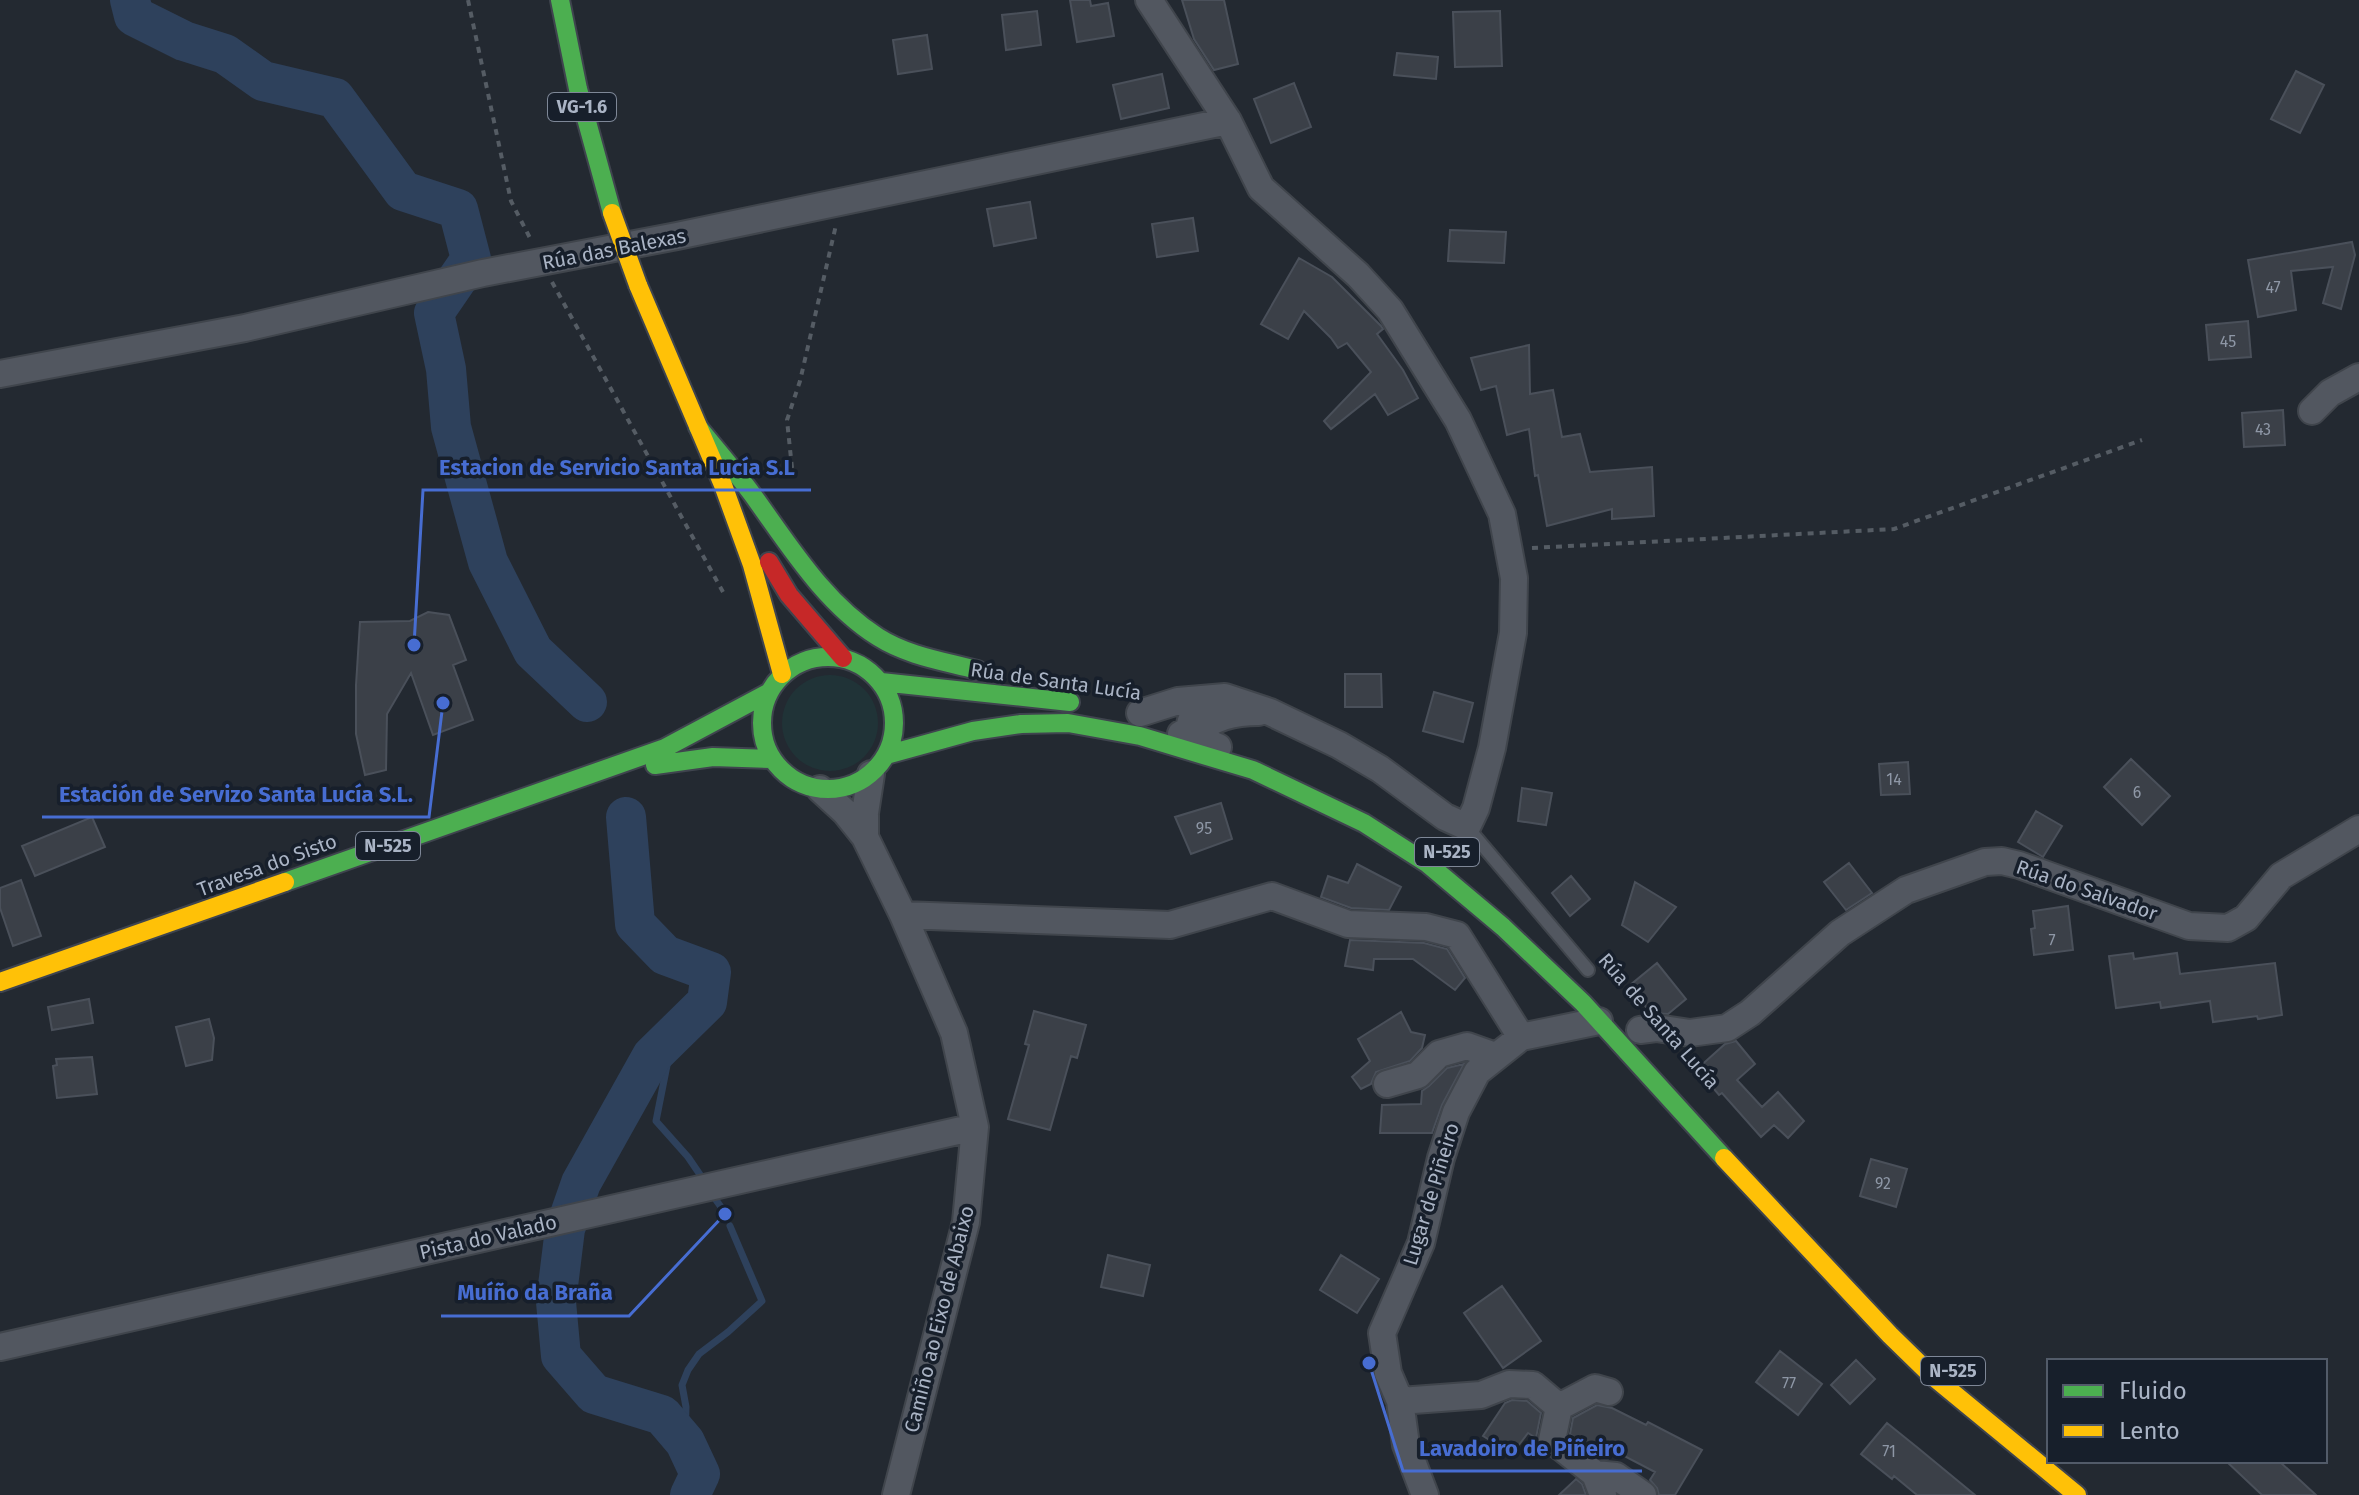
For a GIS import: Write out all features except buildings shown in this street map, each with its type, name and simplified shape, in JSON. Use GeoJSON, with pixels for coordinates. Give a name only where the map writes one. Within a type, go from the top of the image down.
{"type":"FeatureCollection","features":[{"type":"Feature","properties":{"kind":"highway","name":"VG-1.6"},"geometry":{"type":"LineString","coordinates":[[560,0],[578,89],[612,213],[638,285],[723,485],[752,565],[782,674]]}},
{"type":"Feature","properties":{"kind":"highway"},"geometry":{"type":"LineString","coordinates":[[698,427],[824,590],[866,628],[905,650],[992,673]]}},
{"type":"Feature","properties":{"kind":"highway","name":"VG-1.6"},"geometry":{"type":"LineString","coordinates":[[723,485],[789,595],[843,658]]}},
{"type":"Feature","properties":{"kind":"highway","name":"N-525"},"geometry":{"type":"LineString","coordinates":[[771,759],[763,738],[761,715],[768,693],[782,674],[800,662],[821,656],[843,658],[864,666],[881,682]]}},
{"type":"Feature","properties":{"kind":"highway"},"geometry":{"type":"LineString","coordinates":[[1019,679],[1059,687],[1079,709]]}},
{"type":"Feature","properties":{"kind":"highway"},"geometry":{"type":"LineString","coordinates":[[878,765],[893,737],[894,718],[890,699],[881,682]]}},
{"type":"Feature","properties":{"kind":"highway","name":"Rúa de Santa Lucía"},"geometry":{"type":"LineString","coordinates":[[881,682],[1079,709],[1140,736],[1253,770],[1364,823],[1428,864],[1526,948],[1583,1003],[1774,1213],[1930,1374],[2077,1495]]}},
{"type":"Feature","properties":{"kind":"highway","name":"Travesa do Sisto"},"geometry":{"type":"LineString","coordinates":[[0,982],[644,756],[693,734],[768,693]]}},
{"type":"Feature","properties":{"kind":"highway","name":"Rúa de Santa Lucía"},"geometry":{"type":"LineString","coordinates":[[878,765],[973,731],[1021,724],[1079,709]]}},
{"type":"Feature","properties":{"kind":"highway","name":"Rúa de Santa Lucía"},"geometry":{"type":"LineString","coordinates":[[1132,711],[1235,743]]}},
{"type":"Feature","properties":{"kind":"highway","name":"Travesa do Sisto"},"geometry":{"type":"LineString","coordinates":[[28,992],[179,933],[651,766],[699,758],[771,759]]}},
{"type":"Feature","properties":{"kind":"highway"},"geometry":{"type":"LineString","coordinates":[[771,759],[792,779],[820,789]]}},
{"type":"Feature","properties":{"kind":"highway","name":"N-525"},"geometry":{"type":"LineString","coordinates":[[820,789],[838,789],[855,784],[878,765]]}},
{"type":"Feature","properties":{"kind":"highway","name":"Rúa de Santa Lucía"},"geometry":{"type":"LineString","coordinates":[[1509,904],[1593,976]]}},
{"type":"Feature","properties":{"kind":"highway","name":"N-525"},"geometry":{"type":"LineString","coordinates":[[1741,1150],[1900,1322],[1986,1401],[2047,1448]]}},
{"type":"Feature","properties":{"kind":"highway"},"geometry":{"type":"LineString","coordinates":[[2066,1463],[2083,1477]]}},
{"type":"Feature","properties":{"kind":"street"},"geometry":{"type":"LineString","coordinates":[[1132,711],[1178,701],[1225,697],[1270,712],[1339,745],[1414,792],[1445,817],[1467,827],[1476,808],[1492,748],[1513,633],[1514,578],[1502,514],[1458,420],[1390,310],[1358,275],[1261,188],[1228,121],[1149,0]]}},
{"type":"Feature","properties":{"kind":"street","name":"Rúa das Balexas"},"geometry":{"type":"LineString","coordinates":[[0,374],[245,328],[483,273],[1228,121]]}},
{"type":"Feature","properties":{"kind":"street"},"geometry":{"type":"LineString","coordinates":[[2312,411],[2330,393],[2359,377]]}},
{"type":"Feature","properties":{"kind":"street"},"geometry":{"type":"LineString","coordinates":[[1213,698],[1192,714],[1193,731],[1208,744],[1293,774],[1396,828],[1428,849],[1452,873],[1465,895]]}},
{"type":"Feature","properties":{"kind":"street"},"geometry":{"type":"LineString","coordinates":[[1079,709],[1190,736],[1193,731],[1225,715],[1270,712]]}},
{"type":"Feature","properties":{"kind":"street"},"geometry":{"type":"LineString","coordinates":[[865,837],[865,813],[878,765]]}},
{"type":"Feature","properties":{"kind":"street"},"geometry":{"type":"LineString","coordinates":[[820,789],[845,812],[865,837]]}},
{"type":"Feature","properties":{"kind":"street","name":"Rúa do Salvador"},"geometry":{"type":"LineString","coordinates":[[1640,1030],[1656,1028],[1690,1033],[1727,1028],[1750,1013],[1840,933],[1906,890],[1985,862],[2002,861],[2019,865],[2189,926],[2228,928],[2246,918],[2281,876],[2359,829]]}},
{"type":"Feature","properties":{"kind":"street","name":"Camiño ao Eixo de Abaixo"},"geometry":{"type":"LineString","coordinates":[[865,837],[954,1033],[975,1127],[966,1222],[896,1495]]}},
{"type":"Feature","properties":{"kind":"street"},"geometry":{"type":"LineString","coordinates":[[903,915],[1170,925],[1272,896],[1348,924],[1426,927],[1457,935],[1521,1037]]}},
{"type":"Feature","properties":{"kind":"street","name":"Lugar de Piñeiro"},"geometry":{"type":"LineString","coordinates":[[1425,1495],[1406,1445],[1400,1401],[1388,1373],[1382,1333],[1421,1243],[1441,1158],[1456,1112],[1477,1072],[1521,1037],[1599,1021]]}},
{"type":"Feature","properties":{"kind":"street"},"geometry":{"type":"LineString","coordinates":[[1387,1084],[1418,1075],[1439,1054],[1467,1046],[1495,1056]]}},
{"type":"Feature","properties":{"kind":"street","name":"Pista do Valado"},"geometry":{"type":"LineString","coordinates":[[0,1347],[975,1127]]}},
{"type":"Feature","properties":{"kind":"street"},"geometry":{"type":"LineString","coordinates":[[1400,1401],[1481,1395],[1509,1384],[1533,1385],[1559,1407]]}},
{"type":"Feature","properties":{"kind":"street"},"geometry":{"type":"LineString","coordinates":[[1559,1407],[1595,1388],[1609,1392]]}},
{"type":"Feature","properties":{"kind":"street"},"geometry":{"type":"LineString","coordinates":[[1559,1407],[1552,1440],[1599,1484],[1616,1476],[1643,1495]]}},
{"type":"Feature","properties":{"kind":"lane"},"geometry":{"type":"LineString","coordinates":[[601,755],[644,756]]}},
{"type":"Feature","properties":{"kind":"lane"},"geometry":{"type":"LineString","coordinates":[[1467,827],[1593,976]]}},
{"type":"Feature","properties":{"kind":"lane"},"geometry":{"type":"LineString","coordinates":[[0,982],[22,964],[351,847]]}},
{"type":"Feature","properties":{"kind":"lane","name":"Rúa de Santa Lucía"},"geometry":{"type":"LineString","coordinates":[[1930,1374],[1980,1433]]}},
{"type":"Feature","properties":{"kind":"path"},"geometry":{"type":"LineString","coordinates":[[468,0],[511,201],[723,592]]}},
{"type":"Feature","properties":{"kind":"path"},"geometry":{"type":"LineString","coordinates":[[792,468],[787,420],[800,381],[841,201]]}},
{"type":"Feature","properties":{"kind":"path"},"geometry":{"type":"LineString","coordinates":[[1509,550],[1894,529],[2142,440]]}},
{"type":"Feature","properties":{"kind":"green space"},"geometry":{"type":"Polygon","coordinates":[[[830,675],[848,679],[864,689],[874,705],[878,723],[874,741],[864,757],[848,767],[830,771],[812,767],[796,757],[786,741],[782,723],[786,705],[796,689],[812,679],[830,675]]]}},
{"type":"Feature","properties":{"kind":"waterway"},"geometry":{"type":"LineString","coordinates":[[130,0],[134,16],[184,41],[225,54],[263,81],[335,98],[403,191],[458,209],[471,259],[434,313],[446,369],[451,427],[488,562],[533,651],[587,702]]}},
{"type":"Feature","properties":{"kind":"waterway"},"geometry":{"type":"LineString","coordinates":[[626,817],[635,924],[665,955],[711,972],[707,1002],[652,1056],[581,1183],[565,1229],[556,1302],[561,1356],[594,1394],[662,1415],[685,1442],[700,1474],[690,1495]]}},
{"type":"Feature","properties":{"kind":"waterway"},"geometry":{"type":"LineString","coordinates":[[673,1035],[656,1121],[688,1157],[705,1182]]}},
{"type":"Feature","properties":{"kind":"waterway"},"geometry":{"type":"LineString","coordinates":[[711,1193],[721,1207]]}},
{"type":"Feature","properties":{"kind":"waterway"},"geometry":{"type":"LineString","coordinates":[[685,1442],[686,1407],[682,1385],[688,1370],[699,1354],[762,1301],[730,1226]]}},
{"type":"Feature","properties":{"kind":"traffic: fast"},"geometry":{"type":"LineString","coordinates":[[560,0],[578,89],[612,213]]}},
{"type":"Feature","properties":{"kind":"traffic: fast"},"geometry":{"type":"LineString","coordinates":[[698,427],[746,485],[809,572],[859,623],[901,649],[977,670]]}},
{"type":"Feature","properties":{"kind":"traffic: fast"},"geometry":{"type":"LineString","coordinates":[[828,657],[853,662],[875,676],[889,698],[894,723],[889,748],[875,770],[853,784],[828,789],[803,784],[781,770],[767,748],[762,723],[767,698],[781,676],[803,662],[828,657]]}},
{"type":"Feature","properties":{"kind":"traffic: fast"},"geometry":{"type":"LineString","coordinates":[[881,682],[1070,702]]}},
{"type":"Feature","properties":{"kind":"traffic: fast"},"geometry":{"type":"LineString","coordinates":[[285,882],[665,748],[768,693]]}},
{"type":"Feature","properties":{"kind":"traffic: fast"},"geometry":{"type":"LineString","coordinates":[[886,755],[973,731],[1021,724],[1068,723],[1140,736],[1253,770],[1364,823],[1428,864],[1503,927],[1583,1003],[1724,1158]]}},
{"type":"Feature","properties":{"kind":"traffic: fast"},"geometry":{"type":"LineString","coordinates":[[655,765],[713,757],[771,759]]}},
{"type":"Feature","properties":{"kind":"traffic: slow"},"geometry":{"type":"LineString","coordinates":[[612,213],[638,285]]}},
{"type":"Feature","properties":{"kind":"traffic: slow"},"geometry":{"type":"LineString","coordinates":[[638,285],[723,485],[752,565],[782,674]]}},
{"type":"Feature","properties":{"kind":"traffic: slow"},"geometry":{"type":"LineString","coordinates":[[0,982],[285,882]]}},
{"type":"Feature","properties":{"kind":"traffic: slow"},"geometry":{"type":"LineString","coordinates":[[1724,1158],[1930,1374],[2077,1495]]}},
{"type":"Feature","properties":{"kind":"traffic: jam"},"geometry":{"type":"LineString","coordinates":[[769,562],[789,595],[843,658]]}},
{"type":"Feature","properties":{"kind":"place","name":"Estacion de Servicio Santa Lucía S.L"},"geometry":{"type":"Point","coordinates":[414,645]}},
{"type":"Feature","properties":{"kind":"place","name":"Estación de Servizo Santa Lucía S.L."},"geometry":{"type":"Point","coordinates":[443,703]}},
{"type":"Feature","properties":{"kind":"place","name":"Muíño da Braña"},"geometry":{"type":"Point","coordinates":[725,1214]}},
{"type":"Feature","properties":{"kind":"place","name":"Lavadoiro de Piñeiro"},"geometry":{"type":"Point","coordinates":[1369,1363]}}]}
